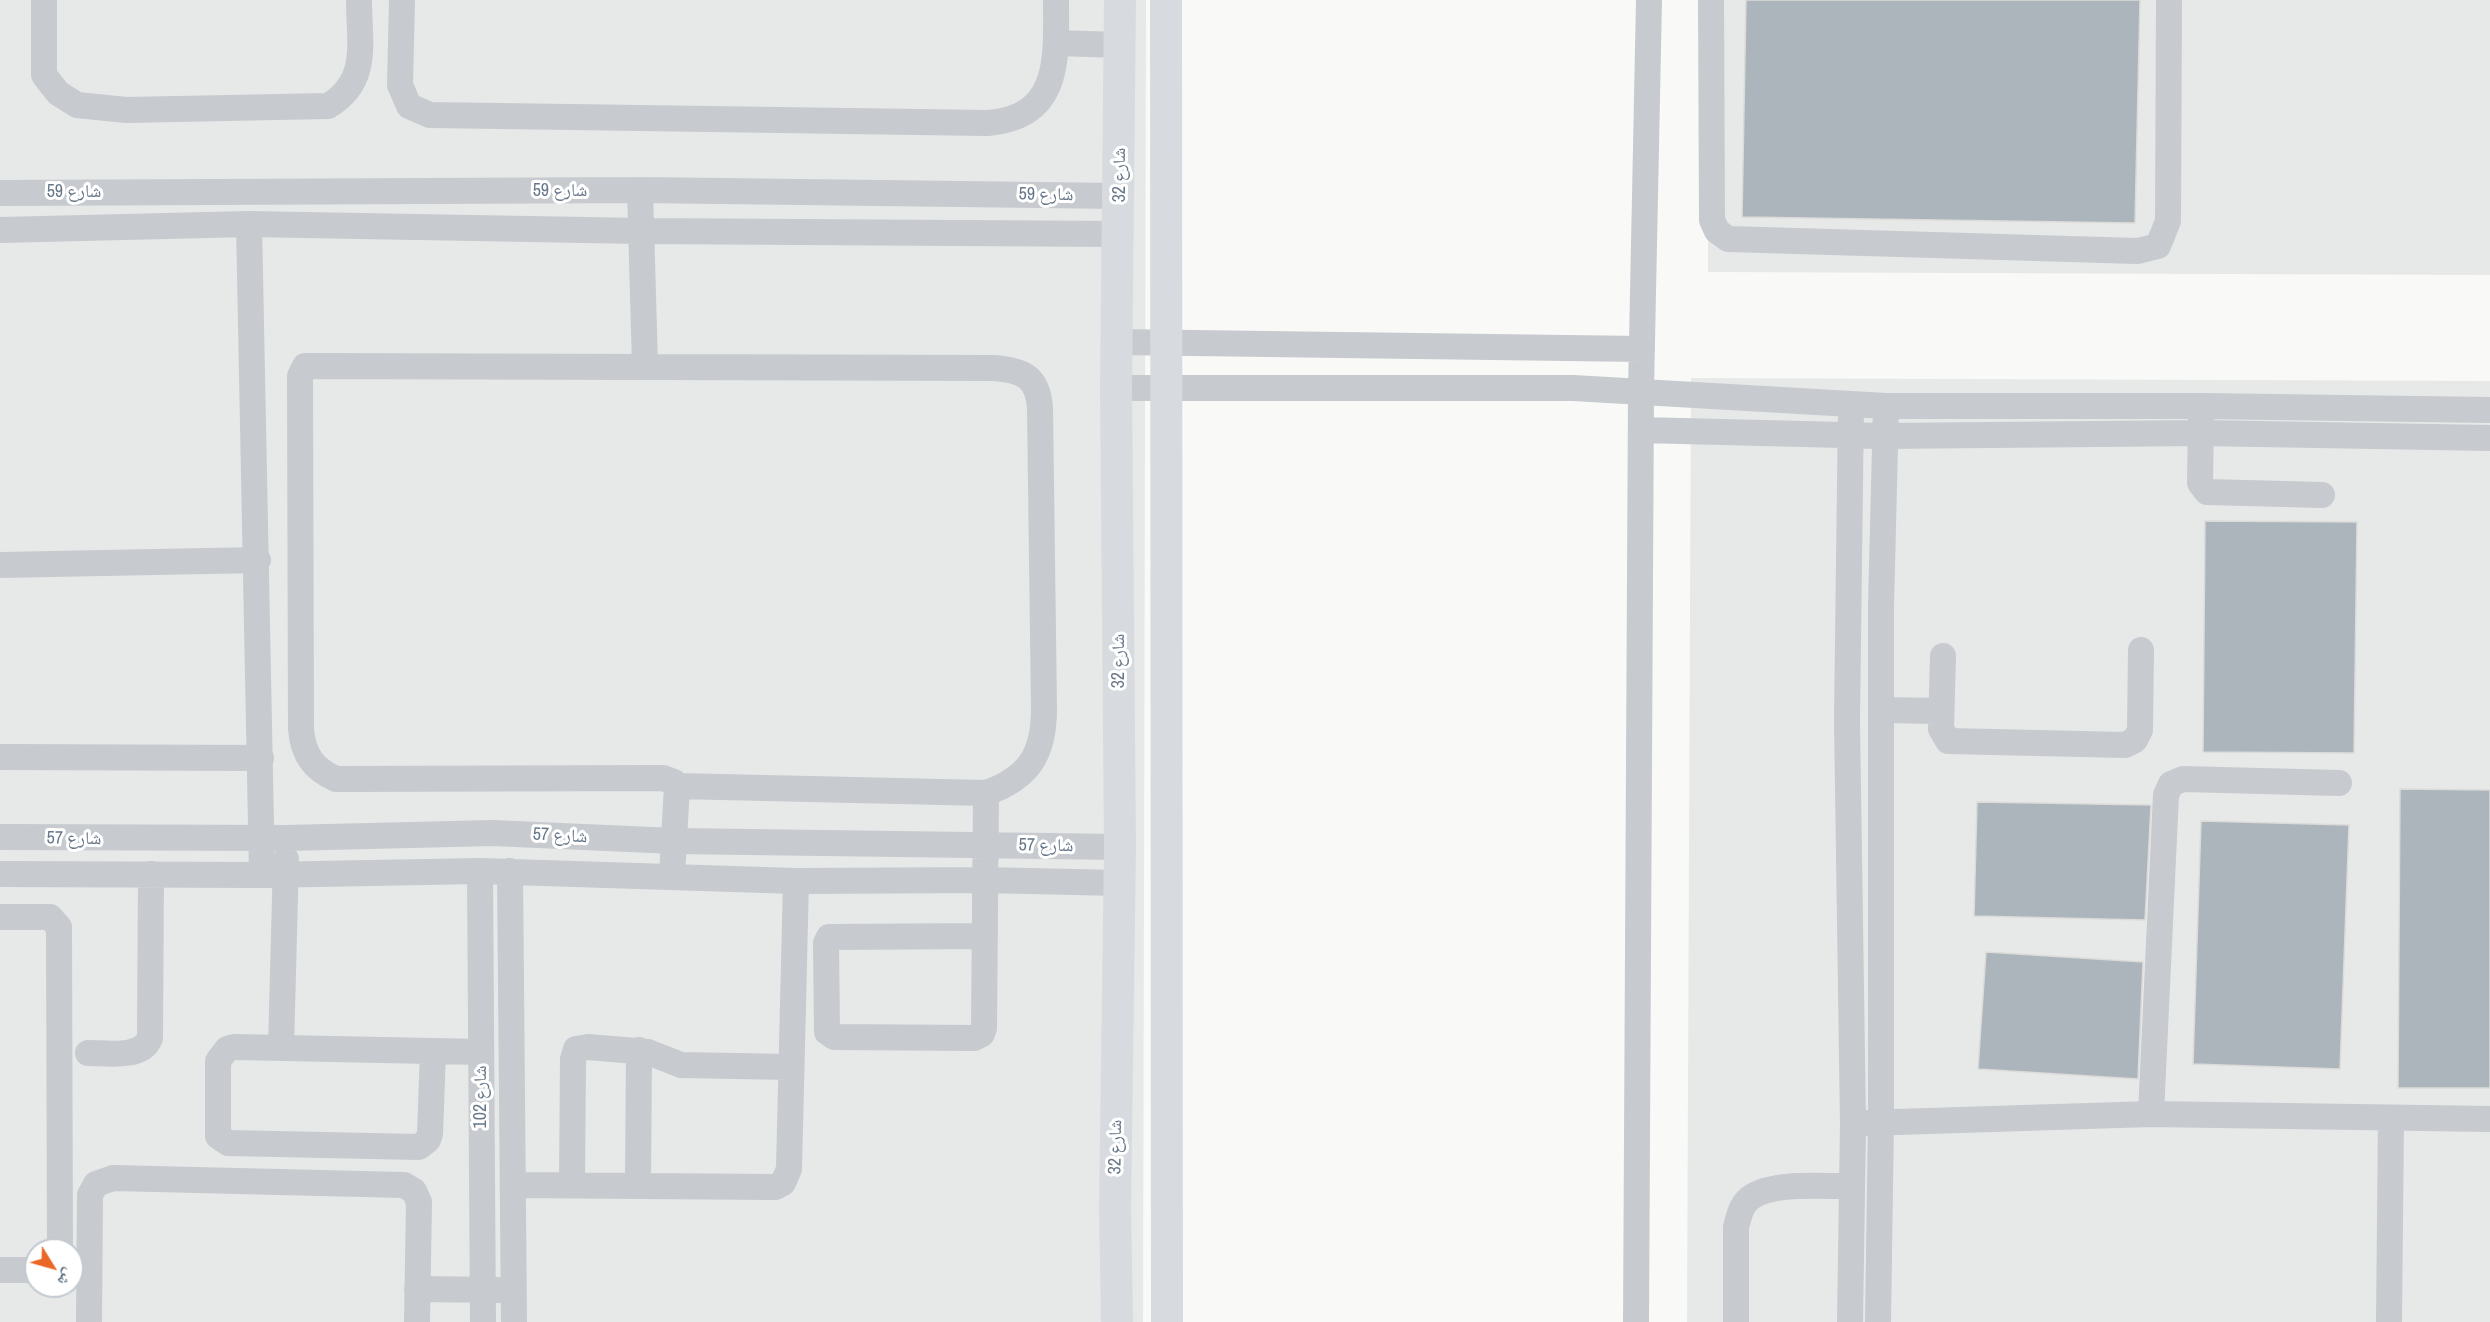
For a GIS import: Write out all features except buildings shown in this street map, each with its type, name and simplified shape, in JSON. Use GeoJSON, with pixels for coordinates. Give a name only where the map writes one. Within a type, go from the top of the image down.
{"type":"FeatureCollection","features":[{"type":"Feature","properties":{"kind":"main road","name":"شارع 32"},"geometry":{"type":"LineString","coordinates":[[1117,1322],[1115,1209],[1120,847],[1116,388],[1120,196],[1120,0]]}},
{"type":"Feature","properties":{"kind":"main road"},"geometry":{"type":"LineString","coordinates":[[1166,0],[1167,1322]]}},
{"type":"Feature","properties":{"kind":"main road"},"geometry":{"type":"LineString","coordinates":[[1120,847],[1167,848]]}},
{"type":"Feature","properties":{"kind":"main road"},"geometry":{"type":"LineString","coordinates":[[1120,883],[1167,883]]}},
{"type":"Feature","properties":{"kind":"street"},"geometry":{"type":"LineString","coordinates":[[44,0],[44,75],[58,93],[77,105],[126,110],[328,106],[344,96],[355,81],[359,63],[359,0]]}},
{"type":"Feature","properties":{"kind":"street"},"geometry":{"type":"LineString","coordinates":[[402,0],[400,85],[409,106],[430,115],[1005,122],[1021,116],[1035,106],[1046,93],[1052,78],[1056,43],[1056,0]]}},
{"type":"Feature","properties":{"kind":"street"},"geometry":{"type":"LineString","coordinates":[[1636,1322],[1641,391],[1649,0]]}},
{"type":"Feature","properties":{"kind":"street"},"geometry":{"type":"LineString","coordinates":[[1711,0],[1712,220],[1717,231],[1728,239],[2138,251],[2158,246],[2168,221],[2169,0]]}},
{"type":"Feature","properties":{"kind":"street"},"geometry":{"type":"LineString","coordinates":[[1056,43],[1120,45]]}},
{"type":"Feature","properties":{"kind":"street"},"geometry":{"type":"LineString","coordinates":[[640,190],[645,366]]}},
{"type":"Feature","properties":{"kind":"street","name":"شارع 59"},"geometry":{"type":"LineString","coordinates":[[0,193],[640,190],[1120,196]]}},
{"type":"Feature","properties":{"kind":"street"},"geometry":{"type":"LineString","coordinates":[[249,225],[261,758],[274,838],[280,1048]]}},
{"type":"Feature","properties":{"kind":"street","name":"شارع 59"},"geometry":{"type":"LineString","coordinates":[[0,230],[249,225],[641,231],[1119,234]]}},
{"type":"Feature","properties":{"kind":"street"},"geometry":{"type":"LineString","coordinates":[[1117,342],[1642,349]]}},
{"type":"Feature","properties":{"kind":"street"},"geometry":{"type":"LineString","coordinates":[[672,875],[677,786],[674,782],[663,778],[336,779],[324,774],[310,760],[302,743],[301,729],[300,376],[305,366],[994,368],[1022,373],[1032,381],[1039,394],[1040,408],[1044,728],[1040,746],[1032,763],[1019,777],[1004,787],[986,793],[677,786]]}},
{"type":"Feature","properties":{"kind":"street"},"geometry":{"type":"LineString","coordinates":[[1116,388],[1573,388],[1886,406],[2201,406],[2490,410]]}},
{"type":"Feature","properties":{"kind":"street"},"geometry":{"type":"LineString","coordinates":[[1850,1322],[1852,1124],[1847,720],[1851,405]]}},
{"type":"Feature","properties":{"kind":"street"},"geometry":{"type":"LineString","coordinates":[[1878,1322],[1881,1121],[1881,606],[1886,406]]}},
{"type":"Feature","properties":{"kind":"street"},"geometry":{"type":"LineString","coordinates":[[2201,406],[2200,483],[2206,492],[2322,495]]}},
{"type":"Feature","properties":{"kind":"street"},"geometry":{"type":"LineString","coordinates":[[1641,430],[1884,436],[2200,433],[2490,438]]}},
{"type":"Feature","properties":{"kind":"street"},"geometry":{"type":"LineString","coordinates":[[0,565],[258,560]]}},
{"type":"Feature","properties":{"kind":"street"},"geometry":{"type":"LineString","coordinates":[[1849,605],[1881,606]]}},
{"type":"Feature","properties":{"kind":"street"},"geometry":{"type":"LineString","coordinates":[[1943,656],[1942,734],[1952,743],[2130,744],[2139,735],[2140,729],[2141,650]]}},
{"type":"Feature","properties":{"kind":"street"},"geometry":{"type":"LineString","coordinates":[[1881,710],[1941,711]]}},
{"type":"Feature","properties":{"kind":"street"},"geometry":{"type":"LineString","coordinates":[[0,757],[261,758]]}},
{"type":"Feature","properties":{"kind":"street"},"geometry":{"type":"LineString","coordinates":[[2151,1114],[2166,795],[2171,784],[2183,779],[2340,783]]}},
{"type":"Feature","properties":{"kind":"street"},"geometry":{"type":"LineString","coordinates":[[985,936],[829,937],[826,943],[826,1029],[828,1035],[834,1037],[980,1036],[984,1028],[985,936],[985,845],[986,793]]}},
{"type":"Feature","properties":{"kind":"street","name":"شارع 57"},"geometry":{"type":"LineString","coordinates":[[0,837],[274,838],[493,833],[675,841],[1120,847]]}},
{"type":"Feature","properties":{"kind":"street","name":"شارع 102"},"geometry":{"type":"LineString","coordinates":[[480,871],[483,1322]]}},
{"type":"Feature","properties":{"kind":"street","name":"شارع 57"},"geometry":{"type":"LineString","coordinates":[[0,873],[274,875],[510,871],[796,881],[985,880],[1120,883]]}},
{"type":"Feature","properties":{"kind":"street","name":"شارع 102"},"geometry":{"type":"LineString","coordinates":[[510,871],[514,1322]]}},
{"type":"Feature","properties":{"kind":"street"},"geometry":{"type":"LineString","coordinates":[[88,1053],[137,1052],[146,1047],[150,1038],[151,874]]}},
{"type":"Feature","properties":{"kind":"street"},"geometry":{"type":"LineString","coordinates":[[514,1185],[775,1187],[783,1183],[788,1174],[796,881]]}},
{"type":"Feature","properties":{"kind":"street"},"geometry":{"type":"LineString","coordinates":[[0,917],[50,917],[60,927],[60,1238]]}},
{"type":"Feature","properties":{"kind":"street"},"geometry":{"type":"LineString","coordinates":[[433,1051],[430,1134],[428,1140],[419,1147],[222,1141],[217,1129],[217,1068],[221,1054],[234,1047],[280,1048],[433,1051],[481,1052]]}},
{"type":"Feature","properties":{"kind":"street"},"geometry":{"type":"LineString","coordinates":[[572,1185],[573,1053],[581,1047],[639,1050],[656,1054],[681,1065],[792,1067]]}},
{"type":"Feature","properties":{"kind":"street"},"geometry":{"type":"LineString","coordinates":[[638,1185],[639,1050]]}},
{"type":"Feature","properties":{"kind":"street"},"geometry":{"type":"LineString","coordinates":[[1852,1124],[1881,1121],[2151,1114],[2490,1119]]}},
{"type":"Feature","properties":{"kind":"street"},"geometry":{"type":"LineString","coordinates":[[2390,1322],[2391,1119]]}},
{"type":"Feature","properties":{"kind":"street"},"geometry":{"type":"LineString","coordinates":[[89,1322],[90,1196],[96,1184],[106,1178],[404,1185],[414,1191],[419,1202],[417,1322]]}},
{"type":"Feature","properties":{"kind":"street"},"geometry":{"type":"LineString","coordinates":[[1736,1322],[1736,1227],[1740,1211],[1749,1199],[1762,1191],[1778,1188],[1852,1186]]}},
{"type":"Feature","properties":{"kind":"street"},"geometry":{"type":"LineString","coordinates":[[0,1270],[24,1270]]}},
{"type":"Feature","properties":{"kind":"street"},"geometry":{"type":"LineString","coordinates":[[417,1289],[514,1291]]}},
{"type":"Feature","properties":{"kind":"shaded area"},"geometry":{"type":"Polygon","coordinates":[[[0,0],[1146,0],[1143,1322],[0,1322],[0,0]]]}},
{"type":"Feature","properties":{"kind":"shaded area"},"geometry":{"type":"Polygon","coordinates":[[[1708,0],[2490,0],[2490,275],[1708,272],[1708,0]]]}},
{"type":"Feature","properties":{"kind":"shaded area"},"geometry":{"type":"Polygon","coordinates":[[[1691,378],[2490,381],[2490,1322],[1687,1322],[1691,378]]]}}]}
